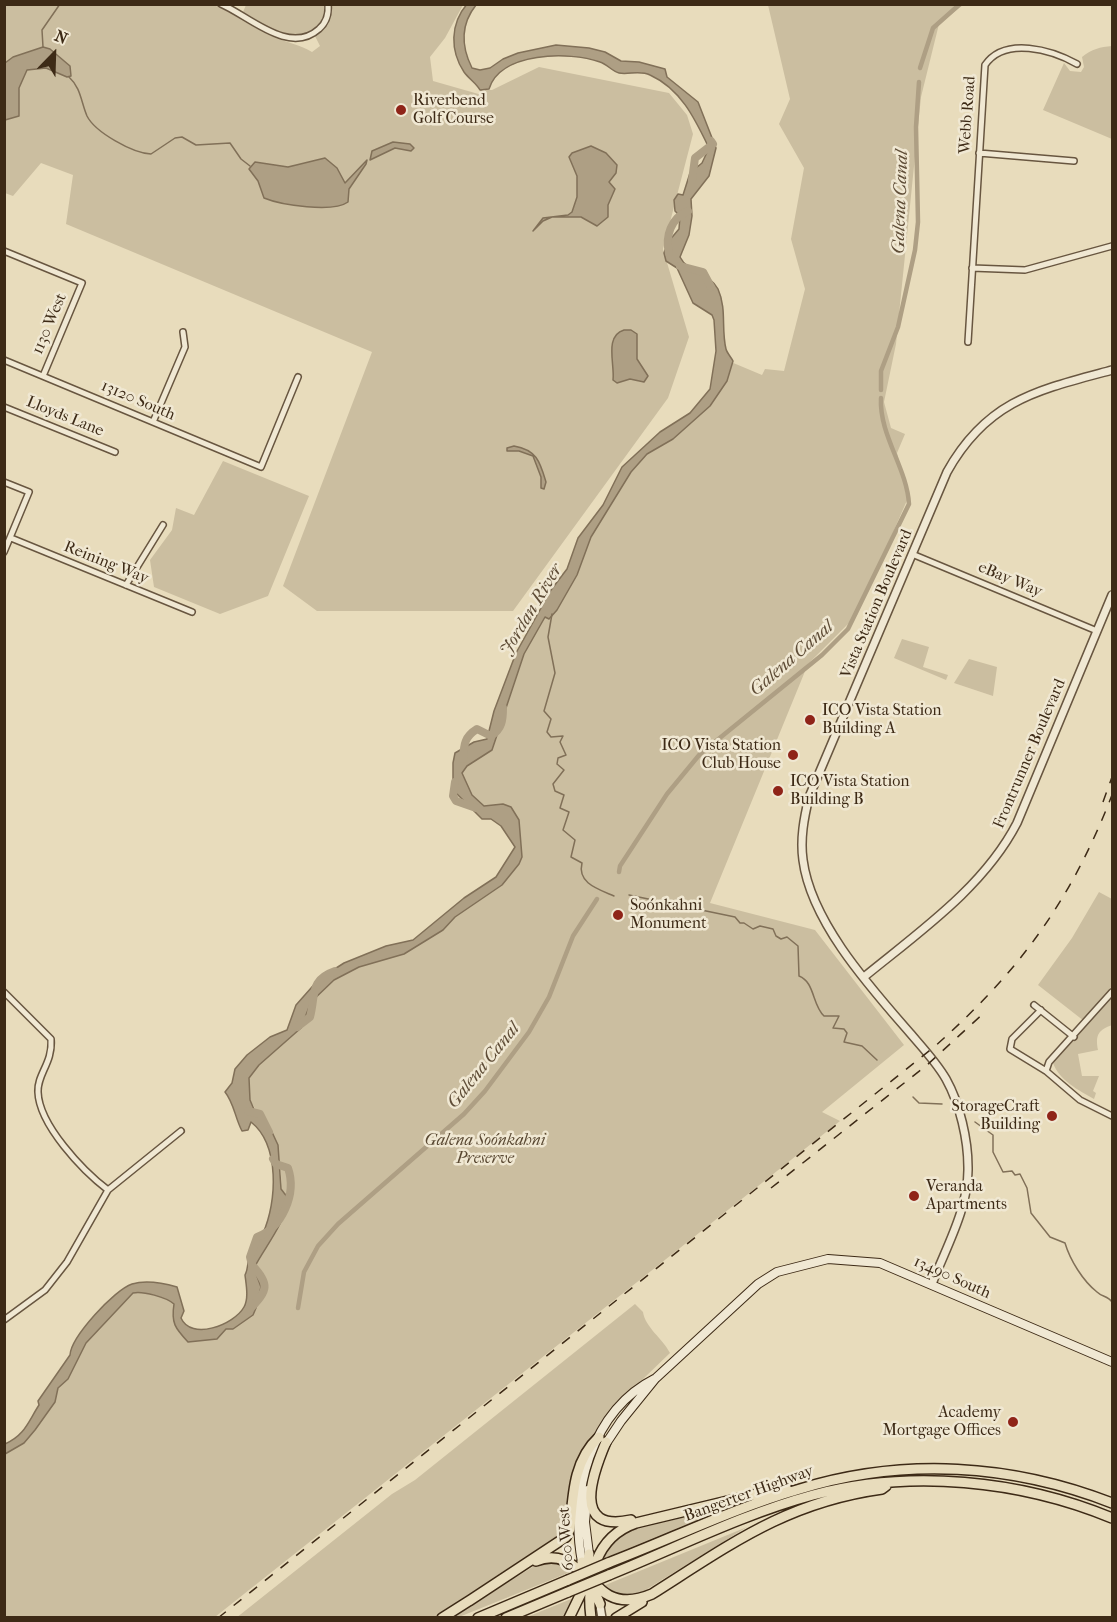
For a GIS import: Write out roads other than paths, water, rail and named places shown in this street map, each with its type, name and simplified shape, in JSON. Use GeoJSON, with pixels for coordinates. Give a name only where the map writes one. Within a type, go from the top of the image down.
{"type":"FeatureCollection","features":[{"type":"Feature","properties":{"kind":"highway"},"geometry":{"type":"LineString","coordinates":[[603,1440],[591,1496],[591,1505],[596,1516],[612,1524],[666,1516]]}},
{"type":"Feature","properties":{"kind":"highway"},"geometry":{"type":"LineString","coordinates":[[469,1601],[566,1537],[570,1528],[572,1497],[578,1470],[586,1453],[603,1440]]}},
{"type":"Feature","properties":{"kind":"highway"},"geometry":{"type":"LineString","coordinates":[[569,1617],[601,1551],[616,1533],[631,1525],[839,1474],[903,1465],[918,1468]]}},
{"type":"Feature","properties":{"kind":"highway","name":"Bangerter Highway"},"geometry":{"type":"LineString","coordinates":[[478,1617],[786,1493],[844,1478],[918,1468],[955,1468],[1020,1476],[1065,1487],[1113,1503]]}},
{"type":"Feature","properties":{"kind":"highway","name":"Bangerter Highway"},"geometry":{"type":"LineString","coordinates":[[506,1617],[795,1501],[849,1487],[944,1482],[1006,1488],[1061,1501],[1113,1518]]}},
{"type":"Feature","properties":{"kind":"highway"},"geometry":{"type":"LineString","coordinates":[[616,1617],[775,1519],[819,1502],[882,1489],[887,1484]]}},
{"type":"Feature","properties":{"kind":"highway"},"geometry":{"type":"LineString","coordinates":[[589,1554],[591,1617]]}},
{"type":"Feature","properties":{"kind":"highway"},"geometry":{"type":"LineString","coordinates":[[442,1617],[545,1558],[566,1561],[612,1597],[624,1601],[638,1600],[652,1594]]}},
{"type":"Feature","properties":{"kind":"highway"},"geometry":{"type":"LineString","coordinates":[[582,1562],[600,1604]]}},
{"type":"Feature","properties":{"kind":"main road","name":"13490 South"},"geometry":{"type":"LineString","coordinates":[[775,1274],[813,1261],[843,1258],[880,1263],[1113,1362]]}},
{"type":"Feature","properties":{"kind":"main road","name":"600 West"},"geometry":{"type":"LineString","coordinates":[[582,1562],[577,1524],[579,1494],[589,1458],[656,1378],[758,1284],[775,1274]]}},
{"type":"Feature","properties":{"kind":"main road","name":"600 West"},"geometry":{"type":"LineString","coordinates":[[589,1554],[585,1522],[587,1498],[603,1440]]}},
{"type":"Feature","properties":{"kind":"street"},"geometry":{"type":"LineString","coordinates":[[221,4],[240,10],[282,37],[297,39],[310,35],[326,21],[328,4]]}},
{"type":"Feature","properties":{"kind":"street","name":"Webb Road"},"geometry":{"type":"LineString","coordinates":[[968,342],[985,65],[997,54],[1032,47],[1052,51],[1077,64]]}},
{"type":"Feature","properties":{"kind":"street"},"geometry":{"type":"LineString","coordinates":[[979,153],[1074,161]]}},
{"type":"Feature","properties":{"kind":"street"},"geometry":{"type":"LineString","coordinates":[[972,268],[1025,270],[1113,246]]}},
{"type":"Feature","properties":{"kind":"street","name":"1130 West"},"geometry":{"type":"LineString","coordinates":[[4,251],[82,284],[43,376]]}},
{"type":"Feature","properties":{"kind":"street"},"geometry":{"type":"LineString","coordinates":[[153,422],[185,346],[183,332]]}},
{"type":"Feature","properties":{"kind":"street","name":"13120 South"},"geometry":{"type":"LineString","coordinates":[[4,360],[261,467],[298,376]]}},
{"type":"Feature","properties":{"kind":"street","name":"Vista Station Boulevard"},"geometry":{"type":"LineString","coordinates":[[932,1284],[958,1219],[967,1187],[968,1167],[960,1119],[946,1079],[864,977],[816,904],[803,859],[803,823],[809,797],[912,554],[950,467],[969,439],[987,420],[1009,404],[1031,393],[1113,369]]}},
{"type":"Feature","properties":{"kind":"street","name":"Lloyds Lane"},"geometry":{"type":"LineString","coordinates":[[4,407],[115,452]]}},
{"type":"Feature","properties":{"kind":"street"},"geometry":{"type":"LineString","coordinates":[[4,482],[29,492],[4,552]]}},
{"type":"Feature","properties":{"kind":"street"},"geometry":{"type":"LineString","coordinates":[[126,585],[163,525]]}},
{"type":"Feature","properties":{"kind":"street","name":"Reining Way"},"geometry":{"type":"LineString","coordinates":[[11,538],[192,612]]}},
{"type":"Feature","properties":{"kind":"street","name":"eBay Way"},"geometry":{"type":"LineString","coordinates":[[912,554],[1097,631]]}},
{"type":"Feature","properties":{"kind":"street","name":"Frontrunner Boulevard"},"geometry":{"type":"LineString","coordinates":[[864,977],[958,897],[999,854],[1017,823],[1113,595]]}},
{"type":"Feature","properties":{"kind":"street"},"geometry":{"type":"LineString","coordinates":[[4,992],[51,1039],[52,1054],[38,1092],[45,1120],[88,1175],[108,1190]]}},
{"type":"Feature","properties":{"kind":"street"},"geometry":{"type":"LineString","coordinates":[[1046,1071],[1048,1062],[1074,1037],[1112,992]]}},
{"type":"Feature","properties":{"kind":"street"},"geometry":{"type":"LineString","coordinates":[[1035,1005],[1074,1037]]}},
{"type":"Feature","properties":{"kind":"street"},"geometry":{"type":"LineString","coordinates":[[1041,1010],[1009,1046],[1013,1053],[1046,1071],[1080,1101],[1113,1116]]}},
{"type":"Feature","properties":{"kind":"street"},"geometry":{"type":"LineString","coordinates":[[4,1320],[45,1290],[67,1262],[108,1190],[181,1131]]}},
{"type":"Feature","properties":{"kind":"street"},"geometry":{"type":"LineString","coordinates":[[600,1604],[602,1617]]}},
{"type":"Feature","properties":{"kind":"waterway"},"geometry":{"type":"LineString","coordinates":[[43,47],[42,30],[60,4]]}},
{"type":"Feature","properties":{"kind":"waterway","name":"Galena Canal"},"geometry":{"type":"LineString","coordinates":[[920,68],[933,28],[960,4]]}},
{"type":"Feature","properties":{"kind":"waterway"},"geometry":{"type":"LineString","coordinates":[[69,77],[78,90],[91,122],[106,135],[125,146],[151,154],[175,138],[182,137],[196,145],[230,143],[241,159],[250,166]]}},
{"type":"Feature","properties":{"kind":"waterway","name":"Galena Canal"},"geometry":{"type":"LineString","coordinates":[[881,390],[881,371],[898,327],[915,250],[918,222],[916,127],[919,82]]}},
{"type":"Feature","properties":{"kind":"waterway","name":"Jordan River"},"geometry":{"type":"LineString","coordinates":[[692,180],[695,158],[713,144],[711,141]]}},
{"type":"Feature","properties":{"kind":"waterway","name":"Jordan River"},"geometry":{"type":"LineString","coordinates":[[669,253],[668,240],[673,223],[688,211]]}},
{"type":"Feature","properties":{"kind":"waterway","name":"Jordan River"},"geometry":{"type":"LineString","coordinates":[[680,266],[703,272],[711,287]]}},
{"type":"Feature","properties":{"kind":"waterway","name":"Galena Canal"},"geometry":{"type":"LineString","coordinates":[[619,872],[620,866],[667,794],[700,754],[822,655],[848,629],[909,504],[904,477],[884,425],[881,398]]}},
{"type":"Feature","properties":{"kind":"waterway"},"geometry":{"type":"LineString","coordinates":[[552,614],[548,637],[555,673],[544,711],[551,719],[547,732],[551,737],[563,736],[560,742],[566,755],[558,758],[557,764],[564,770],[553,784],[555,791],[564,795],[560,808],[569,812],[563,830],[575,840],[571,857],[582,863],[581,870],[586,880],[596,888],[614,896]]}},
{"type":"Feature","properties":{"kind":"waterway","name":"Jordan River"},"geometry":{"type":"LineString","coordinates":[[463,759],[464,745],[469,735],[477,729],[491,736],[495,733],[501,724],[503,708]]}},
{"type":"Feature","properties":{"kind":"waterway","name":"Jordan River"},"geometry":{"type":"LineString","coordinates":[[455,782],[453,796],[456,801],[476,808]]}},
{"type":"Feature","properties":{"kind":"waterway"},"geometry":{"type":"LineString","coordinates":[[629,895],[735,917],[740,923],[753,929],[760,926],[773,929],[776,936],[781,939],[787,937],[798,946],[799,976],[808,983],[820,1011],[824,1016],[839,1016],[833,1028],[844,1029],[847,1033],[844,1042],[862,1046],[877,1060]]}},
{"type":"Feature","properties":{"kind":"waterway","name":"Galena Canal"},"geometry":{"type":"LineString","coordinates":[[298,1308],[304,1272],[318,1246],[338,1224],[464,1114],[485,1091],[529,1032],[549,997],[573,936],[597,899]]}},
{"type":"Feature","properties":{"kind":"waterway","name":"Jordan River"},"geometry":{"type":"LineString","coordinates":[[297,1027],[310,1017],[317,984],[335,971]]}},
{"type":"Feature","properties":{"kind":"waterway"},"geometry":{"type":"LineString","coordinates":[[913,1097],[919,1103],[942,1104]]}},
{"type":"Feature","properties":{"kind":"waterway","name":"Jordan River"},"geometry":{"type":"LineString","coordinates":[[248,1111],[260,1114],[269,1132]]}},
{"type":"Feature","properties":{"kind":"waterway"},"geometry":{"type":"LineString","coordinates":[[975,1122],[993,1135],[993,1152],[1003,1172],[1012,1171],[1015,1175],[1020,1174],[1027,1188],[1031,1213],[1050,1237],[1065,1243],[1074,1263],[1087,1282],[1099,1294],[1112,1302]]}},
{"type":"Feature","properties":{"kind":"waterway","name":"Jordan River"},"geometry":{"type":"LineString","coordinates":[[250,1309],[260,1297],[264,1287],[262,1278],[252,1265],[250,1257],[257,1237],[274,1226],[289,1199],[288,1168],[276,1164],[273,1159]]}},
{"type":"Feature","properties":{"kind":"railway"},"geometry":{"type":"LineString","coordinates":[[1103,802],[1112,777]]}},
{"type":"Feature","properties":{"kind":"railway"},"geometry":{"type":"LineString","coordinates":[[218,1618],[934,1047],[992,991],[1039,933],[1079,869],[1112,795]]}},
{"type":"Feature","properties":{"kind":"railway"},"geometry":{"type":"LineString","coordinates":[[771,1188],[927,1065],[986,1011]]}},
{"type":"Feature","properties":{"kind":"place","name":"Riverbend Golf Course"},"geometry":{"type":"Point","coordinates":[401,110]}},
{"type":"Feature","properties":{"kind":"place","name":"ICO Vista Station Building A"},"geometry":{"type":"Point","coordinates":[810,720]}},
{"type":"Feature","properties":{"kind":"place","name":"ICO Vista Station Club House"},"geometry":{"type":"Point","coordinates":[793,755]}},
{"type":"Feature","properties":{"kind":"place","name":"ICO Vista Station Building B"},"geometry":{"type":"Point","coordinates":[778,791]}},
{"type":"Feature","properties":{"kind":"place","name":"Soónkahni Monument"},"geometry":{"type":"Point","coordinates":[618,915]}},
{"type":"Feature","properties":{"kind":"place","name":"StorageCraft Building"},"geometry":{"type":"Point","coordinates":[1052,1116]}},
{"type":"Feature","properties":{"kind":"place","name":"Veranda Apartments"},"geometry":{"type":"Point","coordinates":[914,1196]}},
{"type":"Feature","properties":{"kind":"place","name":"Academy Mortgage Offices"},"geometry":{"type":"Point","coordinates":[1013,1422]}},
{"type":"Feature","properties":{"kind":"park label","name":"Galena Soónkahni Preserve"},"geometry":{"type":"Point","coordinates":[485,1150]}}]}
